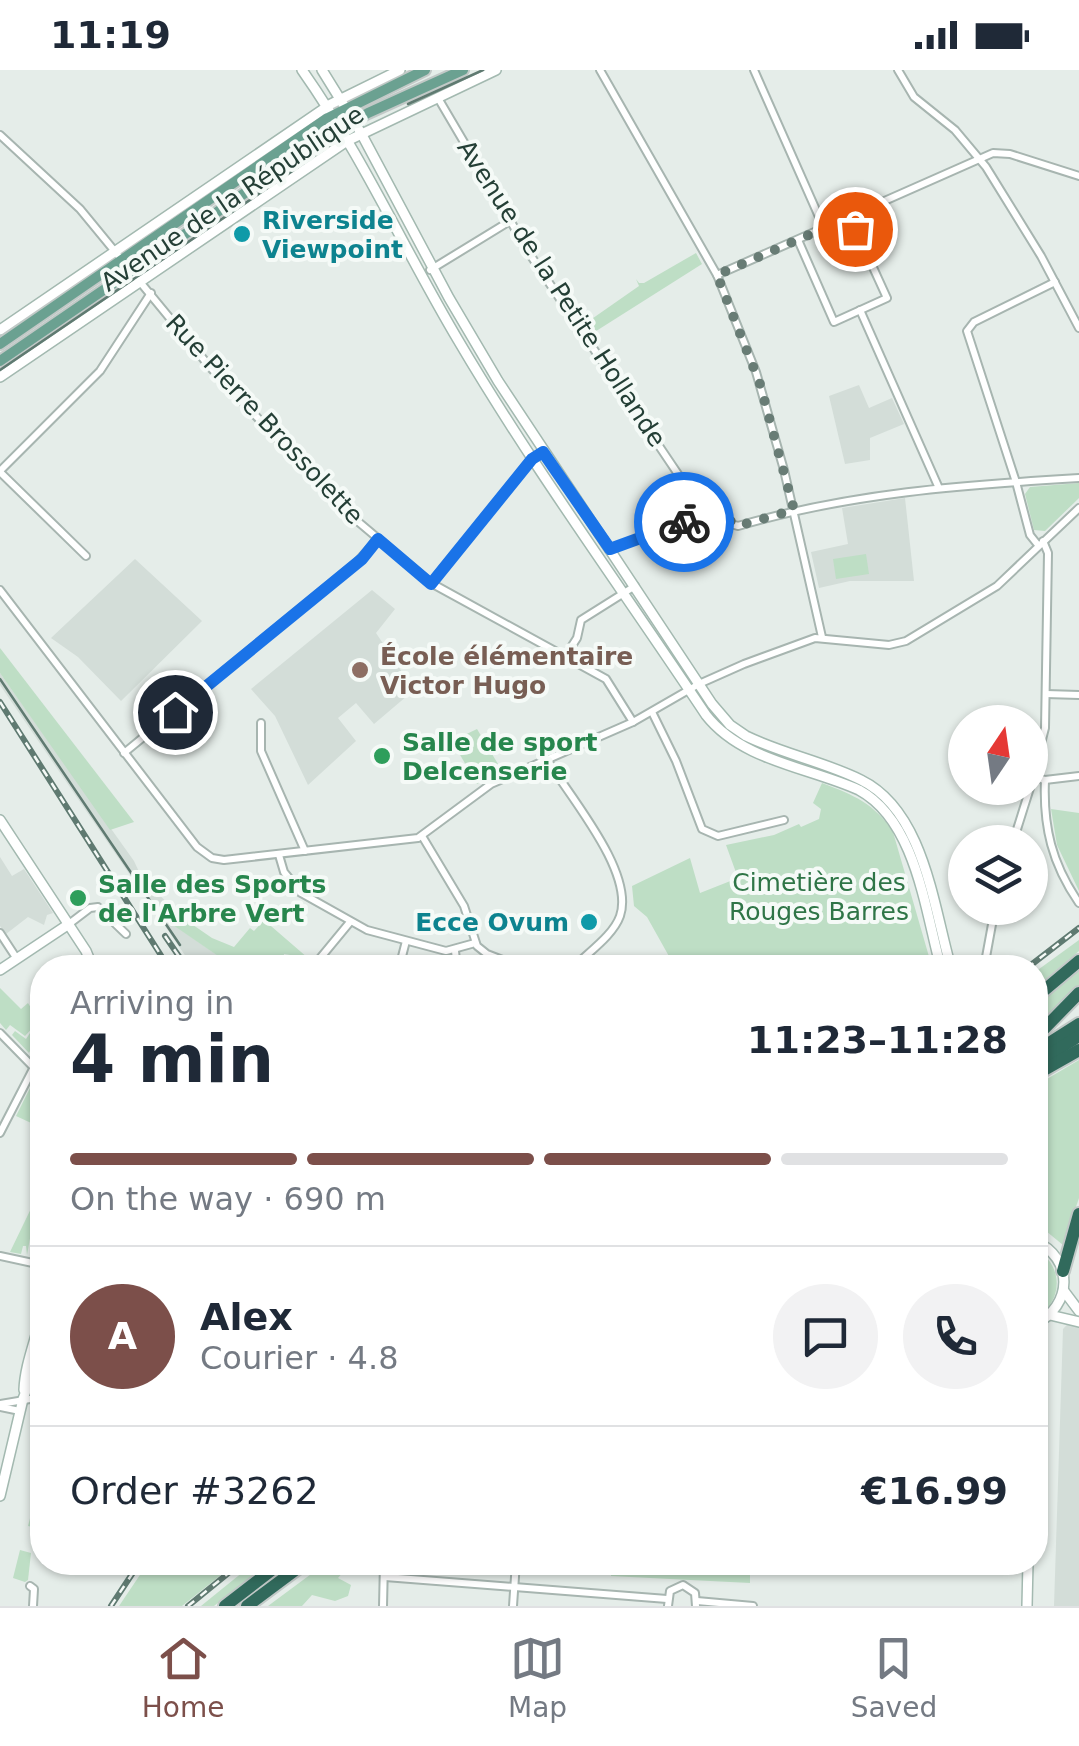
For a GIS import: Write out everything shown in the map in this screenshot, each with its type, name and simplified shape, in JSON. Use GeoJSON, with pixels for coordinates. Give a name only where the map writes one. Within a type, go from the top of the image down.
{"type":"FeatureCollection","features":[{"type":"Feature","properties":{"kind":"highway"},"geometry":{"type":"LineString","coordinates":[[1048,987],[1079,961]]}},
{"type":"Feature","properties":{"kind":"highway"},"geometry":{"type":"LineString","coordinates":[[1048,1025],[1079,993]]}},
{"type":"Feature","properties":{"kind":"highway"},"geometry":{"type":"LineString","coordinates":[[1048,1044],[1079,1024]]}},
{"type":"Feature","properties":{"kind":"highway"},"geometry":{"type":"LineString","coordinates":[[1048,1056],[1079,1036]]}},
{"type":"Feature","properties":{"kind":"highway"},"geometry":{"type":"LineString","coordinates":[[1048,1068],[1079,1050]]}},
{"type":"Feature","properties":{"kind":"highway"},"geometry":{"type":"LineString","coordinates":[[1063,1271],[1079,1214]]}},
{"type":"Feature","properties":{"kind":"highway"},"geometry":{"type":"LineString","coordinates":[[225,1606],[265,1575]]}},
{"type":"Feature","properties":{"kind":"highway"},"geometry":{"type":"LineString","coordinates":[[247,1606],[289,1575]]}},
{"type":"Feature","properties":{"kind":"main road"},"geometry":{"type":"LineString","coordinates":[[302,70],[532,459],[724,719],[746,736],[854,776],[883,793],[896,806],[916,842],[948,955]]}},
{"type":"Feature","properties":{"kind":"main road","name":"Avenue de la République"},"geometry":{"type":"LineString","coordinates":[[351,109],[400,70]]}},
{"type":"Feature","properties":{"kind":"main road"},"geometry":{"type":"LineString","coordinates":[[0,352],[331,121],[425,70]]}},
{"type":"Feature","properties":{"kind":"main road","name":"Avenue de la République"},"geometry":{"type":"LineString","coordinates":[[351,109],[437,70]]}},
{"type":"Feature","properties":{"kind":"main road","name":"Avenue de la République"},"geometry":{"type":"LineString","coordinates":[[351,109],[452,70]]}},
{"type":"Feature","properties":{"kind":"main road"},"geometry":{"type":"LineString","coordinates":[[351,109],[463,70]]}},
{"type":"Feature","properties":{"kind":"main road","name":"Avenue de la République"},"geometry":{"type":"LineString","coordinates":[[0,377],[347,142],[496,70]]}},
{"type":"Feature","properties":{"kind":"main road"},"geometry":{"type":"LineString","coordinates":[[324,74],[351,109],[432,268],[543,452],[610,549],[689,690],[714,725],[733,741],[859,790],[888,812],[906,844],[936,955]]}},
{"type":"Feature","properties":{"kind":"main road","name":"Avenue de la République"},"geometry":{"type":"LineString","coordinates":[[0,330],[129,260],[331,121]]}},
{"type":"Feature","properties":{"kind":"main road","name":"Avenue de la République"},"geometry":{"type":"LineString","coordinates":[[0,352],[116,273]]}},
{"type":"Feature","properties":{"kind":"main road"},"geometry":{"type":"LineString","coordinates":[[0,820],[88,955]]}},
{"type":"Feature","properties":{"kind":"main road"},"geometry":{"type":"LineString","coordinates":[[0,970],[69,924]]}},
{"type":"Feature","properties":{"kind":"main road"},"geometry":{"type":"LineString","coordinates":[[86,951],[90,955]]}},
{"type":"Feature","properties":{"kind":"main road"},"geometry":{"type":"LineString","coordinates":[[1048,1249],[1063,1271],[1064,1291],[1079,1311]]}},
{"type":"Feature","properties":{"kind":"main road"},"geometry":{"type":"LineString","coordinates":[[1048,1312],[1064,1291]]}},
{"type":"Feature","properties":{"kind":"main road"},"geometry":{"type":"LineString","coordinates":[[1048,1320],[1079,1322]]}},
{"type":"Feature","properties":{"kind":"main road"},"geometry":{"type":"LineString","coordinates":[[0,1496],[30,1380]]}},
{"type":"Feature","properties":{"kind":"main road"},"geometry":{"type":"LineString","coordinates":[[1027,1606],[1028,1575]]}},
{"type":"Feature","properties":{"kind":"street"},"geometry":{"type":"LineString","coordinates":[[600,70],[717,275],[760,384],[794,510],[822,637]]}},
{"type":"Feature","properties":{"kind":"street"},"geometry":{"type":"LineString","coordinates":[[754,70],[824,228]]}},
{"type":"Feature","properties":{"kind":"street"},"geometry":{"type":"LineString","coordinates":[[898,70],[914,97],[952,127],[980,160],[1056,282],[1079,328]]}},
{"type":"Feature","properties":{"kind":"street"},"geometry":{"type":"LineString","coordinates":[[312,84],[322,86],[324,74]]}},
{"type":"Feature","properties":{"kind":"street","name":"Avenue de la Petite Hollande"},"geometry":{"type":"LineString","coordinates":[[437,97],[510,221],[684,483],[738,526],[794,510]]}},
{"type":"Feature","properties":{"kind":"street","name":"Rue Pierre Brossolette"},"geometry":{"type":"LineString","coordinates":[[0,135],[75,203],[129,260],[210,367],[337,504],[431,584],[606,679],[633,722]]}},
{"type":"Feature","properties":{"kind":"street"},"geometry":{"type":"LineString","coordinates":[[717,275],[994,153],[1006,153],[1079,176]]}},
{"type":"Feature","properties":{"kind":"street"},"geometry":{"type":"LineString","coordinates":[[798,240],[834,322],[887,298],[850,217]]}},
{"type":"Feature","properties":{"kind":"street"},"geometry":{"type":"LineString","coordinates":[[421,276],[510,221]]}},
{"type":"Feature","properties":{"kind":"street"},"geometry":{"type":"LineString","coordinates":[[1046,705],[1048,553],[1030,535],[967,331],[974,322],[1056,282]]}},
{"type":"Feature","properties":{"kind":"street"},"geometry":{"type":"LineString","coordinates":[[86,556],[0,471],[100,372],[151,293]]}},
{"type":"Feature","properties":{"kind":"street"},"geometry":{"type":"LineString","coordinates":[[860,310],[938,486]]}},
{"type":"Feature","properties":{"kind":"street"},"geometry":{"type":"LineString","coordinates":[[431,584],[532,459],[543,452]]}},
{"type":"Feature","properties":{"kind":"street"},"geometry":{"type":"LineString","coordinates":[[794,510],[938,486],[1079,478]]}},
{"type":"Feature","properties":{"kind":"street"},"geometry":{"type":"LineString","coordinates":[[610,549],[712,508]]}},
{"type":"Feature","properties":{"kind":"street"},"geometry":{"type":"LineString","coordinates":[[0,590],[197,846],[224,860],[422,836],[484,788],[633,722],[699,684],[789,646],[822,637],[889,645],[906,642],[997,586],[1079,508]]}},
{"type":"Feature","properties":{"kind":"street"},"geometry":{"type":"LineString","coordinates":[[124,753],[362,559],[378,539]]}},
{"type":"Feature","properties":{"kind":"street"},"geometry":{"type":"LineString","coordinates":[[566,655],[577,638],[581,620],[630,589]]}},
{"type":"Feature","properties":{"kind":"street"},"geometry":{"type":"LineString","coordinates":[[1046,694],[1079,695]]}},
{"type":"Feature","properties":{"kind":"street"},"geometry":{"type":"LineString","coordinates":[[652,712],[702,830],[718,836],[784,820]]}},
{"type":"Feature","properties":{"kind":"street"},"geometry":{"type":"LineString","coordinates":[[261,723],[261,751],[304,852]]}},
{"type":"Feature","properties":{"kind":"street"},"geometry":{"type":"LineString","coordinates":[[546,758],[613,865],[623,893],[617,922],[585,955]]}},
{"type":"Feature","properties":{"kind":"street"},"geometry":{"type":"LineString","coordinates":[[1048,780],[1079,776]]}},
{"type":"Feature","properties":{"kind":"street"},"geometry":{"type":"LineString","coordinates":[[1045,805],[1050,846],[1079,903]]}},
{"type":"Feature","properties":{"kind":"street"},"geometry":{"type":"LineString","coordinates":[[422,836],[464,906],[475,943],[490,955]]}},
{"type":"Feature","properties":{"kind":"street"},"geometry":{"type":"LineString","coordinates":[[279,855],[284,872],[298,890],[350,922],[379,935],[455,951],[475,943]]}},
{"type":"Feature","properties":{"kind":"street"},"geometry":{"type":"LineString","coordinates":[[69,924],[90,908],[98,907],[126,934]]}},
{"type":"Feature","properties":{"kind":"street"},"geometry":{"type":"LineString","coordinates":[[324,955],[350,922]]}},
{"type":"Feature","properties":{"kind":"street"},"geometry":{"type":"LineString","coordinates":[[986,955],[992,925]]}},
{"type":"Feature","properties":{"kind":"street"},"geometry":{"type":"LineString","coordinates":[[0,933],[17,959]]}},
{"type":"Feature","properties":{"kind":"street"},"geometry":{"type":"LineString","coordinates":[[402,955],[406,941]]}},
{"type":"Feature","properties":{"kind":"street"},"geometry":{"type":"LineString","coordinates":[[455,951],[455,955]]}},
{"type":"Feature","properties":{"kind":"street"},"geometry":{"type":"LineString","coordinates":[[0,1033],[30,1064]]}},
{"type":"Feature","properties":{"kind":"street"},"geometry":{"type":"LineString","coordinates":[[0,1133],[30,1076]]}},
{"type":"Feature","properties":{"kind":"street"},"geometry":{"type":"LineString","coordinates":[[0,1256],[30,1263]]}},
{"type":"Feature","properties":{"kind":"street"},"geometry":{"type":"LineString","coordinates":[[0,1405],[30,1399]]}},
{"type":"Feature","properties":{"kind":"street"},"geometry":{"type":"LineString","coordinates":[[0,1405],[20,1412]]}},
{"type":"Feature","properties":{"kind":"street"},"geometry":{"type":"LineString","coordinates":[[514,1606],[515,1575]]}},
{"type":"Feature","properties":{"kind":"street"},"geometry":{"type":"LineString","coordinates":[[383,1606],[384,1577],[668,1602],[672,1589],[683,1585],[694,1590],[697,1604],[753,1606]]}},
{"type":"Feature","properties":{"kind":"street"},"geometry":{"type":"LineString","coordinates":[[30,1586],[34,1589],[33,1606]]}},
{"type":"Feature","properties":{"kind":"shaded area"},"geometry":{"type":"Polygon","coordinates":[[[859,385],[869,408],[892,398],[904,424],[870,438],[870,460],[845,464],[829,396],[859,385]]]}},
{"type":"Feature","properties":{"kind":"shaded area"},"geometry":{"type":"Polygon","coordinates":[[[905,498],[914,581],[850,581],[819,588],[811,552],[848,544],[842,508],[905,498]]]}},
{"type":"Feature","properties":{"kind":"shaded area"},"geometry":{"type":"Polygon","coordinates":[[[135,559],[202,621],[121,701],[78,657],[51,638],[135,559]]]}},
{"type":"Feature","properties":{"kind":"shaded area"},"geometry":{"type":"Polygon","coordinates":[[[372,590],[395,609],[376,633],[414,690],[374,724],[356,703],[338,718],[356,741],[308,785],[275,716],[251,689],[372,590]]]}},
{"type":"Feature","properties":{"kind":"shaded area"},"geometry":{"type":"Polygon","coordinates":[[[0,673],[141,876],[180,916],[174,925],[217,955],[185,955],[0,685],[0,673]]]}},
{"type":"Feature","properties":{"kind":"shaded area"},"geometry":{"type":"Polygon","coordinates":[[[0,857],[12,876],[24,869],[53,913],[47,915],[44,925],[28,917],[6,934],[0,926],[0,857]]]}},
{"type":"Feature","properties":{"kind":"shaded area"},"geometry":{"type":"Polygon","coordinates":[[[1079,1312],[1079,1606],[1054,1606],[1063,1329],[1079,1312]]]}},
{"type":"Feature","properties":{"kind":"green space"},"geometry":{"type":"Polygon","coordinates":[[[696,253],[702,264],[593,333],[586,323],[639,286],[636,279],[644,283],[696,253]]]}},
{"type":"Feature","properties":{"kind":"green space"},"geometry":{"type":"Polygon","coordinates":[[[1079,483],[1079,498],[1045,531],[1034,530],[1025,494],[1030,487],[1079,483]]]}},
{"type":"Feature","properties":{"kind":"green space"},"geometry":{"type":"Polygon","coordinates":[[[866,554],[869,574],[836,579],[833,559],[866,554]]]}},
{"type":"Feature","properties":{"kind":"green space"},"geometry":{"type":"Polygon","coordinates":[[[0,648],[134,822],[110,830],[0,673],[0,648]]]}},
{"type":"Feature","properties":{"kind":"green space"},"geometry":{"type":"Polygon","coordinates":[[[477,729],[501,769],[477,784],[452,741],[477,729]]]}},
{"type":"Feature","properties":{"kind":"green space","name":"Cimetière des Rouges Barres"},"geometry":{"type":"Polygon","coordinates":[[[822,783],[863,802],[893,832],[929,955],[668,955],[647,917],[634,906],[632,886],[690,858],[700,893],[738,878],[726,845],[774,835],[819,819],[821,809],[813,803],[822,783]]]}},
{"type":"Feature","properties":{"kind":"green space"},"geometry":{"type":"Polygon","coordinates":[[[1051,809],[1079,813],[1079,891],[1057,845],[1051,809]]]}},
{"type":"Feature","properties":{"kind":"green space"},"geometry":{"type":"Polygon","coordinates":[[[180,916],[212,938],[234,947],[250,928],[254,931],[264,920],[305,955],[217,955],[173,925],[180,916]]]}},
{"type":"Feature","properties":{"kind":"green space"},"geometry":{"type":"Polygon","coordinates":[[[1079,940],[1079,951],[1048,977],[1048,963],[1079,940]]]}},
{"type":"Feature","properties":{"kind":"green space"},"geometry":{"type":"Polygon","coordinates":[[[1079,970],[1079,985],[1048,1019],[1048,996],[1079,970]]]}},
{"type":"Feature","properties":{"kind":"green space"},"geometry":{"type":"Polygon","coordinates":[[[0,988],[21,1009],[28,1003],[30,1031],[25,1036],[10,1025],[6,1030],[0,1023],[0,988]]]}},
{"type":"Feature","properties":{"kind":"green space"},"geometry":{"type":"Polygon","coordinates":[[[15,1031],[26,1039],[30,1033],[29,1053],[12,1035],[15,1031]]]}},
{"type":"Feature","properties":{"kind":"green space"},"geometry":{"type":"Polygon","coordinates":[[[1079,1060],[1079,1198],[1063,1245],[1048,1233],[1048,1078],[1079,1060]]]}},
{"type":"Feature","properties":{"kind":"green space"},"geometry":{"type":"Polygon","coordinates":[[[30,1088],[30,1122],[16,1116],[30,1088]]]}},
{"type":"Feature","properties":{"kind":"green space"},"geometry":{"type":"Polygon","coordinates":[[[30,1211],[27,1255],[26,1246],[21,1254],[10,1252],[30,1211]]]}},
{"type":"Feature","properties":{"kind":"green space"},"geometry":{"type":"Polygon","coordinates":[[[1048,1260],[1057,1283],[1048,1306],[1048,1260]]]}},
{"type":"Feature","properties":{"kind":"green space"},"geometry":{"type":"Polygon","coordinates":[[[20,1550],[30,1553],[28,1580],[13,1578],[20,1550]]]}},
{"type":"Feature","properties":{"kind":"green space"},"geometry":{"type":"Polygon","coordinates":[[[139,1575],[221,1575],[182,1606],[119,1606],[139,1575]]]}},
{"type":"Feature","properties":{"kind":"green space"},"geometry":{"type":"Polygon","coordinates":[[[239,1575],[253,1575],[214,1606],[201,1606],[239,1575]]]}},
{"type":"Feature","properties":{"kind":"green space"},"geometry":{"type":"Polygon","coordinates":[[[310,1575],[341,1575],[338,1578],[351,1585],[348,1596],[335,1601],[312,1595],[302,1606],[268,1606],[310,1575]]]}},
{"type":"Feature","properties":{"kind":"green space"},"geometry":{"type":"Polygon","coordinates":[[[750,1575],[750,1583],[611,1576],[750,1575]]]}},
{"type":"Feature","properties":{"kind":"tunnel"},"geometry":{"type":"LineString","coordinates":[[329,129],[358,112]]}},
{"type":"Feature","properties":{"kind":"tram line"},"geometry":{"type":"LineString","coordinates":[[408,104],[483,70]]}},
{"type":"Feature","properties":{"kind":"tram line"},"geometry":{"type":"LineString","coordinates":[[0,370],[304,163]]}},
{"type":"Feature","properties":{"kind":"tram line"},"geometry":{"type":"LineString","coordinates":[[0,679],[180,945]]}},
{"type":"Feature","properties":{"kind":"railway"},"geometry":{"type":"LineString","coordinates":[[0,702],[161,955]]}},
{"type":"Feature","properties":{"kind":"railway"},"geometry":{"type":"LineString","coordinates":[[1044,955],[1079,928]]}},
{"type":"Feature","properties":{"kind":"railway"},"geometry":{"type":"LineString","coordinates":[[165,936],[178,955]]}},
{"type":"Feature","properties":{"kind":"railway"},"geometry":{"type":"LineString","coordinates":[[111,1606],[131,1575]]}},
{"type":"Feature","properties":{"kind":"railway"},"geometry":{"type":"LineString","coordinates":[[188,1606],[226,1575]]}},
{"type":"Feature","properties":{"kind":"way so far"},"geometry":{"type":"LineString","coordinates":[[684,522],[712,508],[738,526],[794,510],[760,384],[717,275],[850,217],[855,229]]}},
{"type":"Feature","properties":{"kind":"place","name":"Riverside Viewpoint"},"geometry":{"type":"Point","coordinates":[242,234]}},
{"type":"Feature","properties":{"kind":"place","name":"École élémentaire Victor Hugo"},"geometry":{"type":"Point","coordinates":[360,670]}},
{"type":"Feature","properties":{"kind":"place","name":"Salle de sport Delcenserie"},"geometry":{"type":"Point","coordinates":[382,756]}},
{"type":"Feature","properties":{"kind":"place","name":"Salle des Sports de l'Arbre Vert"},"geometry":{"type":"Point","coordinates":[78,898]}},
{"type":"Feature","properties":{"kind":"place","name":"Ecce Ovum"},"geometry":{"type":"Point","coordinates":[589,922]}},
{"type":"Feature","properties":{"kind":"route"},"geometry":{"type":"LineString","coordinates":[[175,712],[362,559],[378,539],[431,584],[532,459],[543,452],[610,549],[684,522]]}}]}
